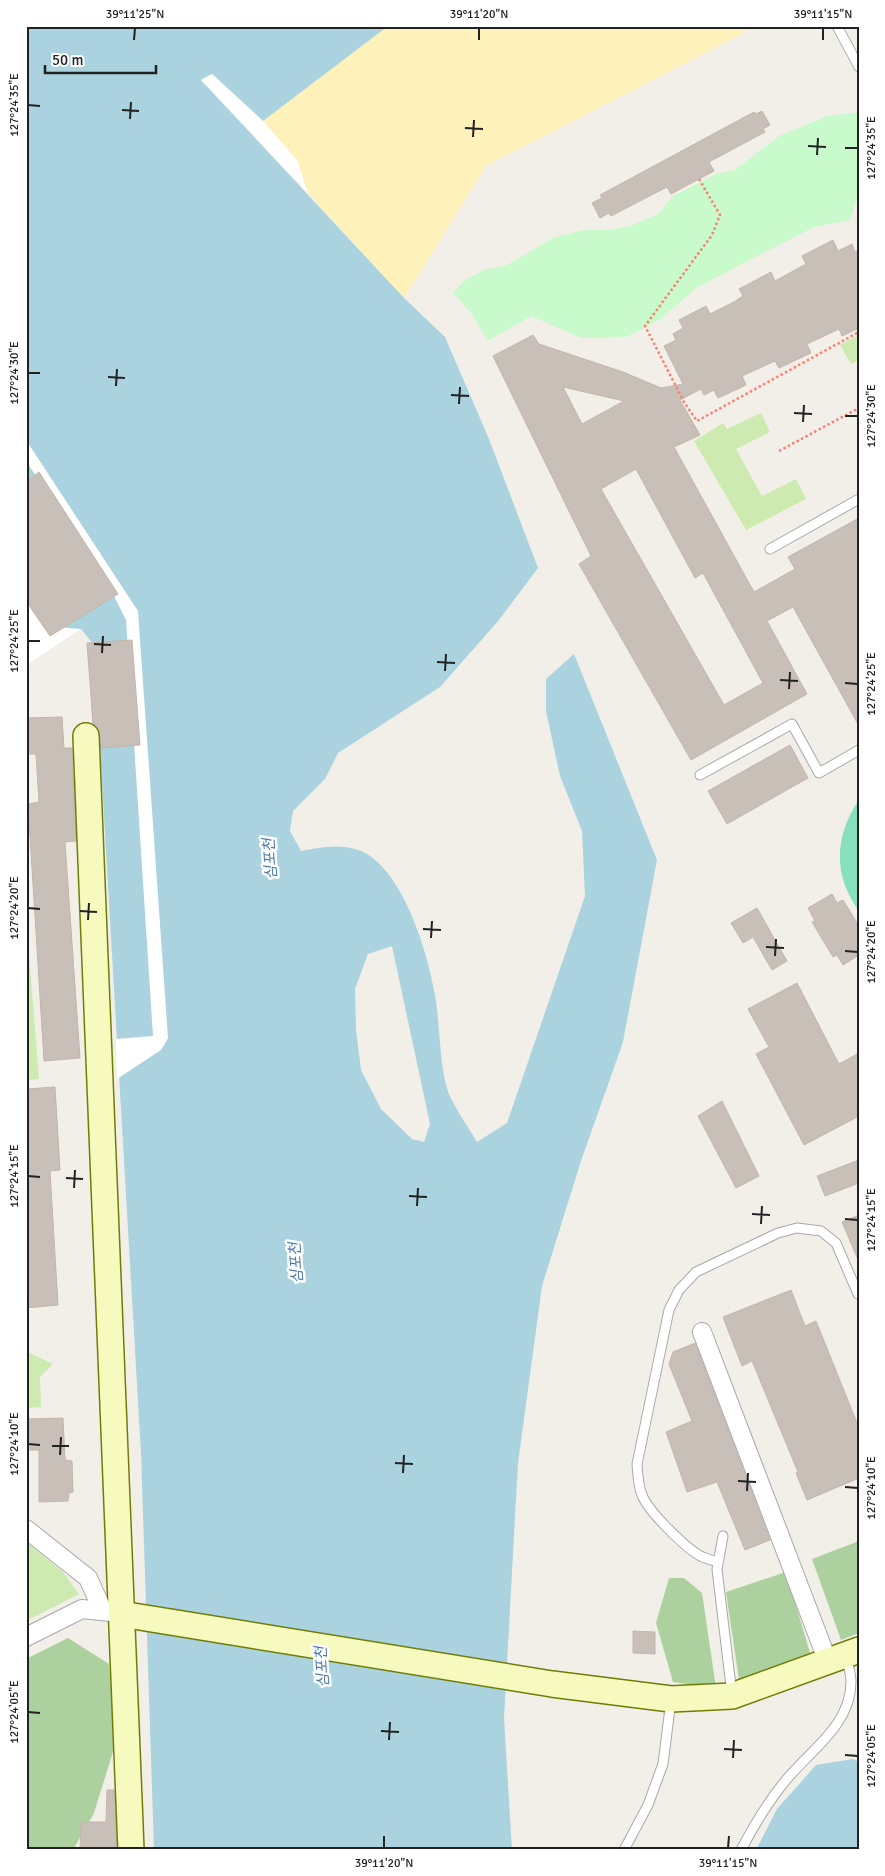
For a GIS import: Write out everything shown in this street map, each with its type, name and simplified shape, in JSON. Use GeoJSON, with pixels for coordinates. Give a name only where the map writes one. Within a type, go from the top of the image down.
{"type":"FeatureCollection","features":[{"type":"Feature","properties":{"kind":"street"},"geometry":{"type":"LineString","coordinates":[[86,736],[112,1612],[131,1850]]}},
{"type":"Feature","properties":{"kind":"street"},"geometry":{"type":"LineString","coordinates":[[26,1636],[82,1609],[112,1612],[552,1684],[671,1699],[732,1696],[844,1656],[702,1332]]}},
{"type":"Feature","properties":{"kind":"street"},"geometry":{"type":"LineString","coordinates":[[26,1529],[88,1578],[112,1612]]}},
{"type":"Feature","properties":{"kind":"lane"},"geometry":{"type":"LineString","coordinates":[[838,26],[859,67]]}},
{"type":"Feature","properties":{"kind":"lane"},"geometry":{"type":"LineString","coordinates":[[770,549],[859,499]]}},
{"type":"Feature","properties":{"kind":"lane"},"geometry":{"type":"LineString","coordinates":[[700,775],[792,724],[818,773],[859,750]]}},
{"type":"Feature","properties":{"kind":"lane"},"geometry":{"type":"LineString","coordinates":[[718,1562],[688,1548],[651,1508],[643,1497],[639,1483],[637,1464],[669,1310],[679,1290],[696,1272],[778,1233],[797,1228],[821,1231],[836,1243],[858,1294]]}},
{"type":"Feature","properties":{"kind":"lane"},"geometry":{"type":"LineString","coordinates":[[723,1536],[717,1569],[732,1696]]}},
{"type":"Feature","properties":{"kind":"lane"},"geometry":{"type":"LineString","coordinates":[[741,1850],[757,1821],[783,1784],[823,1742],[846,1710],[851,1682],[844,1656]]}},
{"type":"Feature","properties":{"kind":"lane"},"geometry":{"type":"LineString","coordinates":[[624,1850],[648,1805],[663,1764],[671,1699]]}},
{"type":"Feature","properties":{"kind":"path"},"geometry":{"type":"LineString","coordinates":[[699,179],[720,216],[712,235],[645,326],[684,402],[697,421],[859,332]]}},
{"type":"Feature","properties":{"kind":"path"},"geometry":{"type":"LineString","coordinates":[[779,451],[859,408]]}},
{"type":"Feature","properties":{"kind":"green space"},"geometry":{"type":"Polygon","coordinates":[[[859,112],[859,193],[850,220],[814,227],[699,286],[659,320],[626,337],[581,338],[531,316],[488,341],[472,314],[453,293],[464,281],[484,270],[507,265],[553,238],[583,230],[612,230],[630,226],[658,214],[673,196],[716,174],[735,170],[779,136],[828,116],[859,112]]]}},
{"type":"Feature","properties":{"kind":"green space"},"geometry":{"type":"Polygon","coordinates":[[[859,335],[859,360],[851,364],[840,345],[859,335]]]}},
{"type":"Feature","properties":{"kind":"green space"},"geometry":{"type":"Polygon","coordinates":[[[761,413],[770,432],[736,449],[762,496],[796,479],[806,499],[746,530],[694,441],[723,423],[727,429],[761,413]]]}},
{"type":"Feature","properties":{"kind":"green space"},"geometry":{"type":"Polygon","coordinates":[[[859,800],[859,911],[845,884],[840,856],[845,828],[859,800]]]}},
{"type":"Feature","properties":{"kind":"green space"},"geometry":{"type":"Polygon","coordinates":[[[26,915],[39,1079],[26,1080],[26,915]]]}},
{"type":"Feature","properties":{"kind":"green space"},"geometry":{"type":"Polygon","coordinates":[[[26,1351],[53,1364],[40,1377],[41,1407],[26,1408],[26,1351]]]}},
{"type":"Feature","properties":{"kind":"green space"},"geometry":{"type":"Polygon","coordinates":[[[859,1541],[859,1633],[841,1640],[812,1559],[859,1541]]]}},
{"type":"Feature","properties":{"kind":"green space"},"geometry":{"type":"Polygon","coordinates":[[[26,1542],[63,1572],[79,1594],[26,1621],[26,1542]]]}},
{"type":"Feature","properties":{"kind":"green space"},"geometry":{"type":"Polygon","coordinates":[[[786,1572],[811,1656],[739,1680],[726,1592],[786,1572]]]}},
{"type":"Feature","properties":{"kind":"green space"},"geometry":{"type":"Polygon","coordinates":[[[669,1578],[684,1578],[702,1593],[716,1688],[673,1682],[656,1623],[669,1578]]]}},
{"type":"Feature","properties":{"kind":"green space"},"geometry":{"type":"Polygon","coordinates":[[[68,1638],[109,1664],[116,1742],[94,1813],[73,1850],[26,1850],[26,1659],[68,1638]]]}},
{"type":"Feature","properties":{"kind":"sand"},"geometry":{"type":"Polygon","coordinates":[[[388,26],[752,26],[738,36],[486,166],[404,298],[308,193],[297,160],[263,121],[388,26]]]}},
{"type":"Feature","properties":{"kind":"water","name":"심포천"},"geometry":{"type":"Polygon","coordinates":[[[26,26],[388,26],[263,121],[212,74],[201,80],[404,298],[445,337],[489,439],[538,568],[499,620],[440,687],[338,753],[325,779],[293,811],[290,831],[301,851],[338,846],[361,851],[376,861],[389,875],[401,893],[420,936],[432,977],[437,1006],[442,1063],[448,1092],[477,1142],[507,1123],[585,896],[582,831],[560,776],[546,711],[546,679],[574,654],[657,860],[623,1042],[581,1161],[542,1286],[518,1463],[504,1718],[512,1850],[154,1850],[141,1453],[94,645],[81,629],[26,633],[26,26]],[[392,946],[368,954],[355,989],[356,1030],[361,1070],[381,1109],[412,1139],[424,1142],[430,1124],[392,946]]]}},
{"type":"Feature","properties":{"kind":"water"},"geometry":{"type":"Polygon","coordinates":[[[853,1759],[859,1762],[859,1850],[756,1850],[777,1809],[816,1765],[853,1759]]]}},
{"type":"Feature","properties":{"kind":"pier"},"geometry":{"type":"Polygon","coordinates":[[[212,74],[263,121],[297,160],[308,193],[201,80],[212,74]]]}},
{"type":"Feature","properties":{"kind":"pier"},"geometry":{"type":"Polygon","coordinates":[[[26,440],[138,611],[168,1038],[161,1050],[117,1079],[116,1039],[153,1036],[126,620],[112,592],[26,461],[26,440]]]}},
{"type":"Feature","properties":{"kind":"pier"},"geometry":{"type":"Polygon","coordinates":[[[26,595],[46,626],[81,629],[26,665],[26,595]]]}},
{"type":"Feature","properties":{"kind":"building"},"geometry":{"type":"Polygon","coordinates":[[[762,111],[770,125],[763,129],[765,132],[709,162],[714,171],[671,194],[667,187],[611,216],[609,213],[600,218],[592,203],[602,198],[600,195],[754,112],[756,114],[762,111]]]}},
{"type":"Feature","properties":{"kind":"building"},"geometry":{"type":"Polygon","coordinates":[[[833,240],[838,251],[852,244],[855,252],[859,250],[859,328],[842,336],[839,329],[807,344],[811,353],[779,368],[775,361],[742,376],[746,385],[718,398],[714,390],[704,395],[701,389],[680,400],[700,435],[674,447],[754,592],[795,569],[788,557],[859,518],[859,726],[793,607],[767,621],[807,694],[691,760],[579,564],[591,556],[493,356],[533,335],[539,344],[623,372],[661,388],[683,384],[664,346],[676,340],[673,334],[683,328],[679,320],[706,306],[710,314],[734,302],[743,296],[739,289],[771,272],[775,281],[806,264],[802,256],[833,240]],[[563,387],[582,424],[624,401],[563,387]],[[636,469],[601,489],[724,705],[763,683],[703,573],[695,578],[636,469]]]}},
{"type":"Feature","properties":{"kind":"building"},"geometry":{"type":"Polygon","coordinates":[[[39,472],[118,594],[50,636],[26,601],[26,482],[39,472]]]}},
{"type":"Feature","properties":{"kind":"building"},"geometry":{"type":"Polygon","coordinates":[[[132,640],[140,745],[101,748],[98,729],[93,724],[87,643],[132,640]]]}},
{"type":"Feature","properties":{"kind":"building"},"geometry":{"type":"Polygon","coordinates":[[[62,717],[64,748],[72,748],[76,841],[65,842],[80,1058],[44,1061],[28,804],[39,802],[36,754],[28,754],[27,718],[62,717]]]}},
{"type":"Feature","properties":{"kind":"building"},"geometry":{"type":"Polygon","coordinates":[[[790,745],[808,778],[727,824],[708,791],[790,745]]]}},
{"type":"Feature","properties":{"kind":"building"},"geometry":{"type":"Polygon","coordinates":[[[832,894],[837,903],[843,900],[859,926],[859,955],[843,965],[837,955],[833,957],[812,922],[815,921],[808,908],[832,894]]]}},
{"type":"Feature","properties":{"kind":"building"},"geometry":{"type":"Polygon","coordinates":[[[757,908],[787,961],[772,970],[753,937],[743,943],[731,923],[757,908]]]}},
{"type":"Feature","properties":{"kind":"building"},"geometry":{"type":"Polygon","coordinates":[[[797,983],[839,1064],[859,1053],[859,1116],[804,1145],[756,1054],[769,1047],[748,1009],[797,983]]]}},
{"type":"Feature","properties":{"kind":"building"},"geometry":{"type":"Polygon","coordinates":[[[55,1087],[60,1170],[50,1171],[58,1305],[26,1308],[26,1173],[29,1172],[26,1089],[55,1087]]]}},
{"type":"Feature","properties":{"kind":"building"},"geometry":{"type":"Polygon","coordinates":[[[722,1101],[759,1176],[736,1188],[698,1116],[722,1101]]]}},
{"type":"Feature","properties":{"kind":"building"},"geometry":{"type":"Polygon","coordinates":[[[859,1160],[859,1183],[825,1196],[817,1176],[859,1160]]]}},
{"type":"Feature","properties":{"kind":"building"},"geometry":{"type":"Polygon","coordinates":[[[859,1215],[859,1262],[842,1222],[859,1215]]]}},
{"type":"Feature","properties":{"kind":"building"},"geometry":{"type":"Polygon","coordinates":[[[791,1290],[805,1326],[816,1321],[859,1428],[859,1478],[807,1500],[796,1473],[798,1472],[752,1361],[742,1366],[723,1317],[791,1290]]]}},
{"type":"Feature","properties":{"kind":"building"},"geometry":{"type":"Polygon","coordinates":[[[695,1343],[770,1540],[745,1550],[717,1482],[687,1492],[666,1432],[692,1421],[669,1364],[673,1352],[695,1343]]]}},
{"type":"Feature","properties":{"kind":"building"},"geometry":{"type":"Polygon","coordinates":[[[63,1418],[65,1460],[72,1461],[73,1492],[69,1493],[68,1501],[39,1502],[39,1450],[26,1450],[26,1419],[63,1418]]]}},
{"type":"Feature","properties":{"kind":"building"},"geometry":{"type":"Polygon","coordinates":[[[633,1631],[655,1632],[655,1654],[633,1653],[633,1631]]]}},
{"type":"Feature","properties":{"kind":"building"},"geometry":{"type":"Polygon","coordinates":[[[107,1790],[114,1790],[117,1850],[80,1850],[81,1822],[106,1822],[107,1790]]]}}]}
